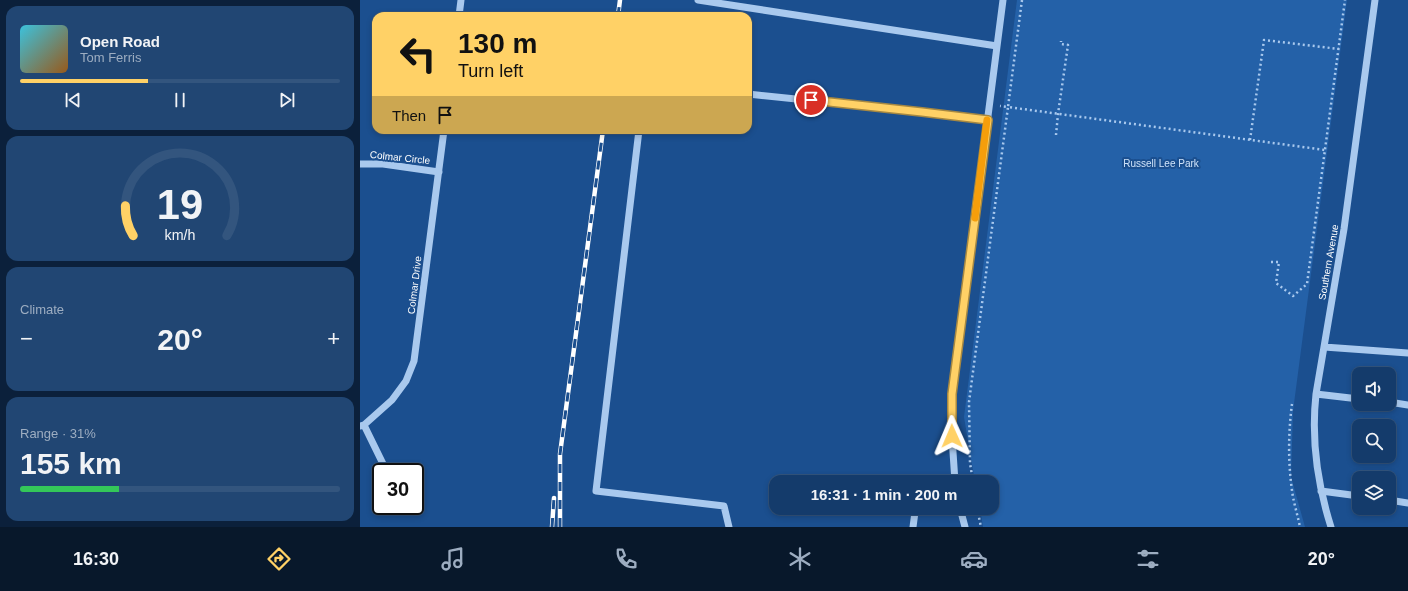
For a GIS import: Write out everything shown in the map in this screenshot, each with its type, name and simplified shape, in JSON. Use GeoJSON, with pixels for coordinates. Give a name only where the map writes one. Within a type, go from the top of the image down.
{"type":"FeatureCollection","features":[{"type":"Feature","properties":{"kind":"street"},"geometry":{"type":"LineString","coordinates":[[460,12],[461,0]]}},
{"type":"Feature","properties":{"kind":"street"},"geometry":{"type":"LineString","coordinates":[[698,0],[997,46]]}},
{"type":"Feature","properties":{"kind":"street"},"geometry":{"type":"LineString","coordinates":[[955,475],[951,422],[952,394],[1003,0]]}},
{"type":"Feature","properties":{"kind":"street","name":"Southern Avenue"},"geometry":{"type":"LineString","coordinates":[[1331,527],[1321,491],[1315,455],[1314,412],[1344,229],[1375,0]]}},
{"type":"Feature","properties":{"kind":"street"},"geometry":{"type":"LineString","coordinates":[[752,94],[988,120]]}},
{"type":"Feature","properties":{"kind":"street","name":"Colmar Drive"},"geometry":{"type":"LineString","coordinates":[[362,426],[392,400],[406,381],[414,361],[444,134]]}},
{"type":"Feature","properties":{"kind":"street"},"geometry":{"type":"LineString","coordinates":[[639,134],[596,491],[724,506],[729,527]]}},
{"type":"Feature","properties":{"kind":"street","name":"Colmar Circle"},"geometry":{"type":"LineString","coordinates":[[360,164],[383,164],[439,172]]}},
{"type":"Feature","properties":{"kind":"street"},"geometry":{"type":"LineString","coordinates":[[1324,347],[1408,353]]}},
{"type":"Feature","properties":{"kind":"street"},"geometry":{"type":"LineString","coordinates":[[1316,394],[1352,398]]}},
{"type":"Feature","properties":{"kind":"street"},"geometry":{"type":"LineString","coordinates":[[1396,403],[1408,404]]}},
{"type":"Feature","properties":{"kind":"street"},"geometry":{"type":"LineString","coordinates":[[362,426],[382,463]]}},
{"type":"Feature","properties":{"kind":"street"},"geometry":{"type":"LineString","coordinates":[[1321,491],[1352,495]]}},
{"type":"Feature","properties":{"kind":"street"},"geometry":{"type":"LineString","coordinates":[[1396,501],[1408,503]]}},
{"type":"Feature","properties":{"kind":"street"},"geometry":{"type":"LineString","coordinates":[[913,527],[915,515]]}},
{"type":"Feature","properties":{"kind":"street"},"geometry":{"type":"LineString","coordinates":[[962,515],[965,527]]}},
{"type":"Feature","properties":{"kind":"path"},"geometry":{"type":"LineString","coordinates":[[972,475],[970,462],[970,402],[1022,0]]}},
{"type":"Feature","properties":{"kind":"path"},"geometry":{"type":"LineString","coordinates":[[1271,262],[1279,262],[1276,283],[1293,296],[1307,284],[1345,0]]}},
{"type":"Feature","properties":{"kind":"path"},"geometry":{"type":"LineString","coordinates":[[1250,140],[1264,40],[1339,49]]}},
{"type":"Feature","properties":{"kind":"path"},"geometry":{"type":"LineString","coordinates":[[1056,135],[1068,45],[1061,44],[1061,41]]}},
{"type":"Feature","properties":{"kind":"path"},"geometry":{"type":"LineString","coordinates":[[1008,107],[1325,150]]}},
{"type":"Feature","properties":{"kind":"path"},"geometry":{"type":"LineString","coordinates":[[1292,404],[1290,421],[1290,465],[1293,497],[1300,527]]}},
{"type":"Feature","properties":{"kind":"path"},"geometry":{"type":"LineString","coordinates":[[978,515],[981,527]]}},
{"type":"Feature","properties":{"kind":"green space","name":"Russell Lee Park"},"geometry":{"type":"Polygon","coordinates":[[[1017,0],[1347,0],[1293,411],[1291,477],[1305,527],[983,527],[981,515],[999,515],[999,475],[974,475],[964,417],[1017,0]]]}},
{"type":"Feature","properties":{"kind":"railway"},"geometry":{"type":"LineString","coordinates":[[618,12],[620,0]]}},
{"type":"Feature","properties":{"kind":"railway"},"geometry":{"type":"LineString","coordinates":[[560,527],[560,454],[602,134]]}},
{"type":"Feature","properties":{"kind":"railway"},"geometry":{"type":"LineString","coordinates":[[552,527],[554,498]]}},
{"type":"Feature","properties":{"kind":"slow traffic"},"geometry":{"type":"LineString","coordinates":[[975,218],[987,120]]}},
{"type":"Feature","properties":{"kind":"route"},"geometry":{"type":"LineString","coordinates":[[811,100],[988,120],[952,394],[952,436]]}}]}
